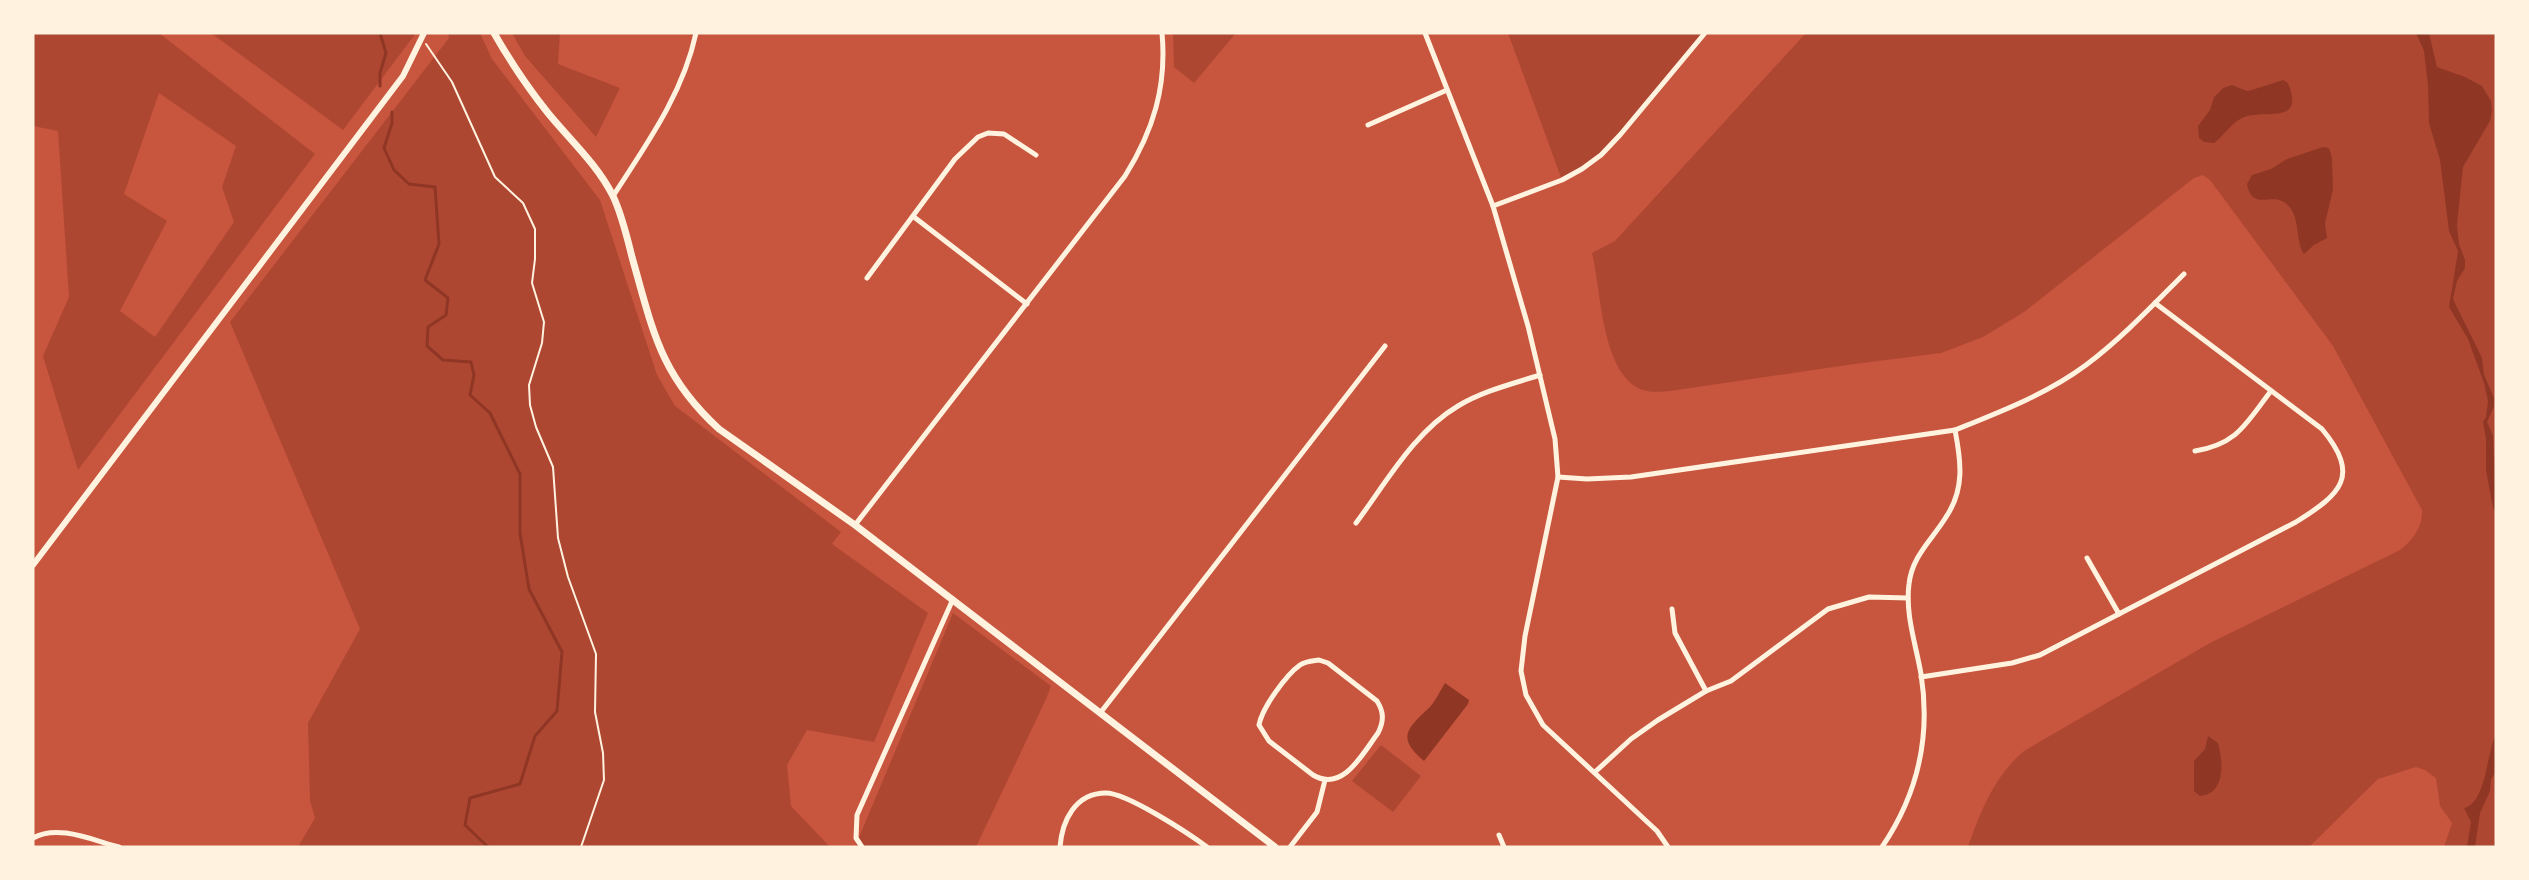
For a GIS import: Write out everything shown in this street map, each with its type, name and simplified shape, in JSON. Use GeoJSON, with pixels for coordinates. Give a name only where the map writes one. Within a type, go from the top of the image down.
{"type":"FeatureCollection","features":[{"type":"Feature","properties":{"kind":"main road"},"geometry":{"type":"LineString","coordinates":[[494,33],[527,86],[578,146],[613,196],[626,232],[656,342],[679,386],[700,412],[719,429],[855,525],[953,599],[1275,847]]}},
{"type":"Feature","properties":{"kind":"street"},"geometry":{"type":"LineString","coordinates":[[613,196],[659,124],[687,69],[696,33]]}},
{"type":"Feature","properties":{"kind":"street"},"geometry":{"type":"LineString","coordinates":[[855,525],[1125,176],[1143,146],[1153,122],[1160,85],[1162,33]]}},
{"type":"Feature","properties":{"kind":"street"},"geometry":{"type":"LineString","coordinates":[[1425,33],[1493,206],[1528,326],[1555,439],[1558,477],[1525,636],[1521,671],[1526,695],[1543,725],[1657,831],[1668,847]]}},
{"type":"Feature","properties":{"kind":"street"},"geometry":{"type":"LineString","coordinates":[[1493,206],[1562,180],[1582,170],[1601,155],[1705,33]]}},
{"type":"Feature","properties":{"kind":"street"},"geometry":{"type":"LineString","coordinates":[[33,565],[404,76],[423,36]]}},
{"type":"Feature","properties":{"kind":"street"},"geometry":{"type":"LineString","coordinates":[[1368,125],[1447,90]]}},
{"type":"Feature","properties":{"kind":"street"},"geometry":{"type":"LineString","coordinates":[[867,278],[955,159],[978,137],[988,133],[1004,134],[1036,155]]}},
{"type":"Feature","properties":{"kind":"street"},"geometry":{"type":"LineString","coordinates":[[914,217],[1027,304]]}},
{"type":"Feature","properties":{"kind":"street"},"geometry":{"type":"LineString","coordinates":[[1558,477],[1587,479],[1631,477],[1955,430],[2044,391],[2085,366],[2184,274]]}},
{"type":"Feature","properties":{"kind":"street"},"geometry":{"type":"LineString","coordinates":[[1921,677],[2012,663],[2040,655],[2312,512],[2336,492],[2341,483],[2343,470],[2338,451],[2322,429],[2155,303]]}},
{"type":"Feature","properties":{"kind":"street"},"geometry":{"type":"LineString","coordinates":[[1101,712],[1385,346]]}},
{"type":"Feature","properties":{"kind":"street"},"geometry":{"type":"LineString","coordinates":[[1356,523],[1434,423],[1458,406],[1484,393],[1540,375]]}},
{"type":"Feature","properties":{"kind":"street"},"geometry":{"type":"LineString","coordinates":[[2195,451],[2217,448],[2230,441],[2271,391]]}},
{"type":"Feature","properties":{"kind":"street"},"geometry":{"type":"LineString","coordinates":[[1882,847],[1911,794],[1920,767],[1925,739],[1921,677],[1908,598],[1909,583],[1915,562],[1923,547],[1947,517],[1960,485],[1960,459],[1955,430]]}},
{"type":"Feature","properties":{"kind":"street"},"geometry":{"type":"LineString","coordinates":[[2087,558],[2119,614]]}},
{"type":"Feature","properties":{"kind":"street"},"geometry":{"type":"LineString","coordinates":[[1595,772],[1631,739],[1706,691],[1731,681],[1828,609],[1869,597],[1908,598]]}},
{"type":"Feature","properties":{"kind":"street"},"geometry":{"type":"LineString","coordinates":[[862,847],[856,837],[857,815],[953,599]]}},
{"type":"Feature","properties":{"kind":"street"},"geometry":{"type":"LineString","coordinates":[[1672,609],[1675,633],[1706,691]]}},
{"type":"Feature","properties":{"kind":"street"},"geometry":{"type":"LineString","coordinates":[[1310,661],[1328,663],[1377,701],[1382,708],[1383,717],[1378,733],[1347,773],[1340,778],[1325,780],[1312,775],[1269,741],[1259,725],[1264,709],[1295,669],[1310,661]]}},
{"type":"Feature","properties":{"kind":"street"},"geometry":{"type":"LineString","coordinates":[[1290,847],[1317,812],[1321,804],[1325,780]]}},
{"type":"Feature","properties":{"kind":"street"},"geometry":{"type":"LineString","coordinates":[[1060,847],[1061,832],[1069,813],[1088,796],[1106,793],[1121,796],[1178,825],[1207,847]]}},
{"type":"Feature","properties":{"kind":"street"},"geometry":{"type":"LineString","coordinates":[[33,838],[42,833],[57,831],[119,847]]}},
{"type":"Feature","properties":{"kind":"street"},"geometry":{"type":"LineString","coordinates":[[1499,835],[1504,847]]}},
{"type":"Feature","properties":{"kind":"path"},"geometry":{"type":"LineString","coordinates":[[423,36],[452,82],[495,177],[523,203],[535,229],[532,283],[544,322],[542,343],[529,384],[530,405],[536,427],[553,467],[558,538],[568,577],[596,654],[595,712],[603,753],[604,780],[581,847]]}},
{"type":"Feature","properties":{"kind":"shaded area"},"geometry":{"type":"Polygon","coordinates":[[[33,33],[159,33],[315,154],[78,470],[43,356],[69,297],[58,131],[33,126],[33,33]],[[159,93],[124,194],[167,221],[120,311],[155,337],[234,222],[222,187],[236,146],[159,93]]]}},
{"type":"Feature","properties":{"kind":"shaded area"},"geometry":{"type":"Polygon","coordinates":[[[211,33],[416,33],[343,130],[211,33]]]}},
{"type":"Feature","properties":{"kind":"shaded area"},"geometry":{"type":"Polygon","coordinates":[[[448,33],[480,33],[492,59],[600,200],[657,375],[675,406],[841,532],[832,544],[928,613],[874,742],[807,730],[787,765],[791,806],[830,847],[298,847],[315,818],[310,801],[308,723],[360,629],[230,322],[449,38],[448,33]]]}},
{"type":"Feature","properties":{"kind":"shaded area"},"geometry":{"type":"Polygon","coordinates":[[[512,33],[560,33],[558,64],[620,88],[596,137],[525,56],[512,33]]]}},
{"type":"Feature","properties":{"kind":"shaded area"},"geometry":{"type":"Polygon","coordinates":[[[1173,33],[1236,33],[1194,83],[1174,67],[1173,33]]]}},
{"type":"Feature","properties":{"kind":"shaded area"},"geometry":{"type":"Polygon","coordinates":[[[1508,33],[1705,33],[1601,155],[1562,180],[1508,33]]]}},
{"type":"Feature","properties":{"kind":"shaded area"},"geometry":{"type":"Polygon","coordinates":[[[1806,33],[2496,33],[2496,847],[2444,847],[2452,823],[2440,806],[2436,778],[2416,767],[2378,779],[2309,847],[1968,847],[1978,820],[1997,783],[2024,751],[2210,643],[2400,550],[2416,532],[2421,522],[2422,510],[2333,346],[2210,180],[2203,175],[2194,178],[2024,312],[1983,337],[1941,353],[1670,391],[1658,392],[1638,388],[1626,378],[1616,364],[1604,326],[1592,253],[1615,241],[1806,33]]]}},
{"type":"Feature","properties":{"kind":"shaded area"},"geometry":{"type":"Polygon","coordinates":[[[2416,33],[2429,33],[2437,67],[2482,86],[2491,101],[2490,121],[2463,167],[2457,225],[2465,268],[2457,281],[2453,299],[2482,358],[2484,375],[2494,398],[2494,406],[2487,422],[2493,436],[2496,512],[2493,508],[2486,470],[2486,439],[2483,422],[2488,401],[2484,383],[2468,339],[2449,307],[2458,251],[2449,231],[2440,160],[2429,123],[2424,51],[2416,33]]]}},
{"type":"Feature","properties":{"kind":"shaded area"},"geometry":{"type":"Polygon","coordinates":[[[2283,80],[2288,83],[2292,97],[2291,106],[2287,111],[2242,118],[2214,143],[2204,142],[2199,138],[2198,126],[2210,110],[2214,97],[2223,88],[2232,85],[2247,91],[2283,80]]]}},
{"type":"Feature","properties":{"kind":"shaded area"},"geometry":{"type":"Polygon","coordinates":[[[2323,147],[2329,148],[2332,158],[2333,190],[2325,223],[2327,238],[2304,254],[2299,241],[2296,220],[2290,207],[2279,200],[2262,200],[2253,197],[2247,184],[2252,175],[2271,169],[2287,159],[2323,147]]]}},
{"type":"Feature","properties":{"kind":"shaded area"},"geometry":{"type":"Polygon","coordinates":[[[953,613],[1051,686],[1046,699],[976,847],[941,845],[939,847],[855,847],[953,613]]]}},
{"type":"Feature","properties":{"kind":"shaded area"},"geometry":{"type":"Polygon","coordinates":[[[1445,683],[1469,700],[1468,704],[1424,761],[1410,746],[1408,734],[1410,728],[1433,703],[1445,683]]]}},
{"type":"Feature","properties":{"kind":"shaded area"},"geometry":{"type":"Polygon","coordinates":[[[2496,734],[2496,772],[2491,779],[2490,791],[2480,813],[2475,847],[2467,847],[2471,822],[2464,808],[2477,797],[2496,734]]]}},
{"type":"Feature","properties":{"kind":"shaded area"},"geometry":{"type":"Polygon","coordinates":[[[2208,736],[2218,743],[2221,776],[2214,789],[2200,796],[2194,791],[2194,761],[2205,749],[2208,736]]]}},
{"type":"Feature","properties":{"kind":"shaded area"},"geometry":{"type":"Polygon","coordinates":[[[1381,745],[1421,776],[1393,812],[1352,781],[1381,745]]]}},
{"type":"Feature","properties":{"kind":"waterway"},"geometry":{"type":"LineString","coordinates":[[380,33],[386,53],[380,73],[380,86]]}},
{"type":"Feature","properties":{"kind":"waterway"},"geometry":{"type":"LineString","coordinates":[[392,112],[392,123],[384,148],[394,170],[409,184],[435,187],[439,244],[425,280],[448,298],[446,315],[428,327],[427,346],[443,360],[471,362],[474,375],[470,395],[490,413],[520,474],[520,533],[529,589],[562,652],[557,711],[535,736],[520,784],[470,798],[465,825],[488,847]]}}]}
